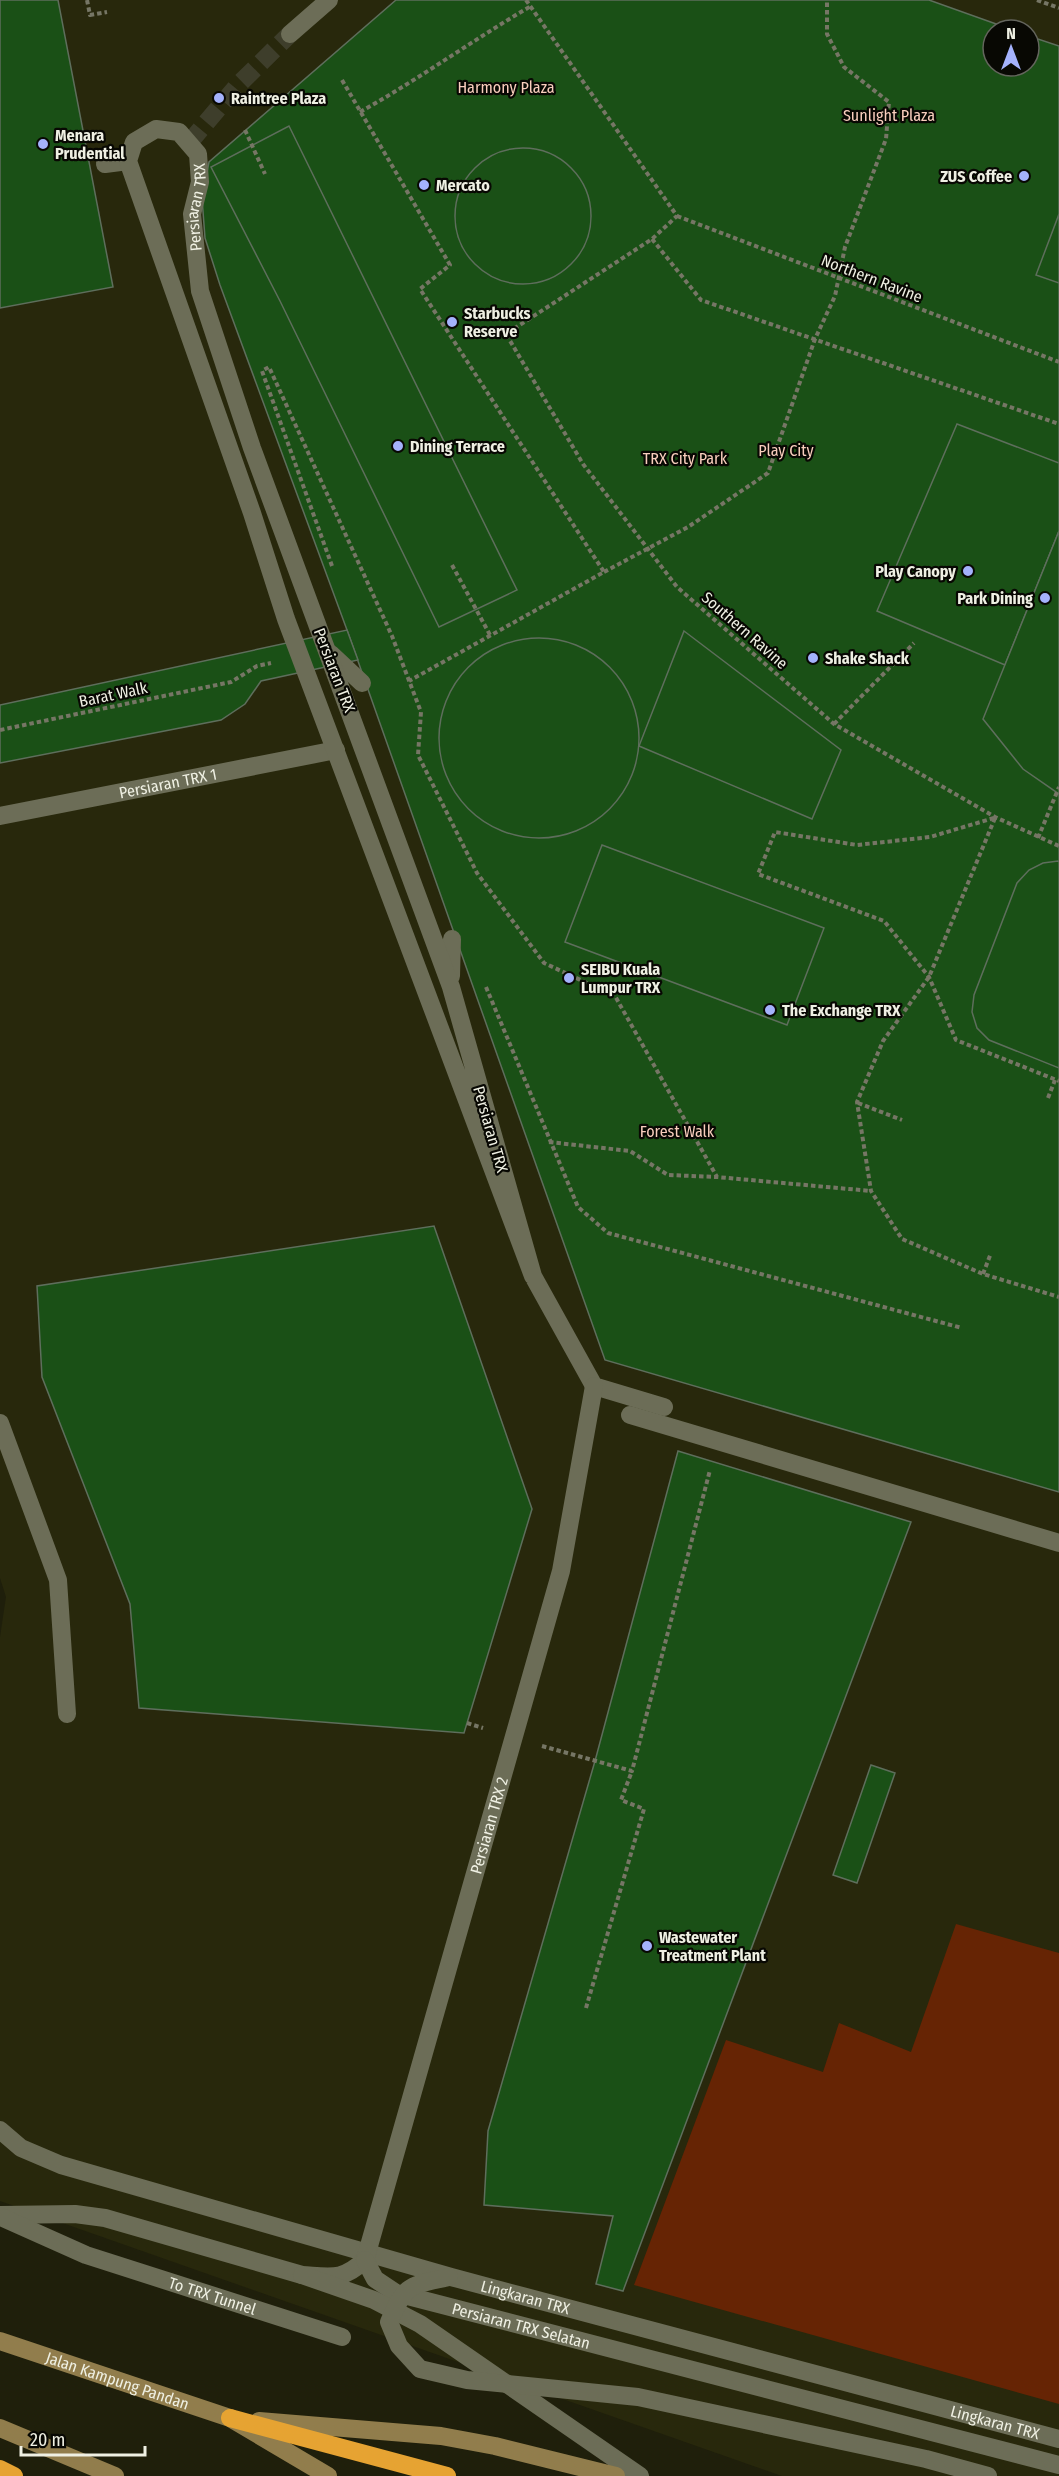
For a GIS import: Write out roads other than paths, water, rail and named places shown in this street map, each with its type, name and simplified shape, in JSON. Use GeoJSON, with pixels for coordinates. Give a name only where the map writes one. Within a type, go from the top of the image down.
{"type":"FeatureCollection","features":[{"type":"Feature","properties":{"kind":"highway"},"geometry":{"type":"LineString","coordinates":[[230,2418],[447,2476]]}},
{"type":"Feature","properties":{"kind":"highway"},"geometry":{"type":"LineString","coordinates":[[0,2469],[14,2476]]}},
{"type":"Feature","properties":{"kind":"main road","name":"Jalan Kampung Pandan"},"geometry":{"type":"LineString","coordinates":[[5,2342],[230,2418],[328,2476]]}},
{"type":"Feature","properties":{"kind":"main road"},"geometry":{"type":"LineString","coordinates":[[230,2418],[441,2436],[495,2446],[616,2476]]}},
{"type":"Feature","properties":{"kind":"main road"},"geometry":{"type":"LineString","coordinates":[[0,2428],[115,2476]]}},
{"type":"Feature","properties":{"kind":"street"},"geometry":{"type":"LineString","coordinates":[[290,34],[329,0]]}},
{"type":"Feature","properties":{"kind":"street","name":"Persiaran TRX"},"geometry":{"type":"LineString","coordinates":[[533,1276],[451,987],[252,448],[201,291],[192,214],[200,182],[198,154],[179,132],[156,129],[134,142],[128,161],[252,513],[286,619],[533,1276],[594,1386]]}},
{"type":"Feature","properties":{"kind":"street"},"geometry":{"type":"LineString","coordinates":[[105,164],[128,161]]}},
{"type":"Feature","properties":{"kind":"street"},"geometry":{"type":"LineString","coordinates":[[328,651],[362,683]]}},
{"type":"Feature","properties":{"kind":"street","name":"Persiaran TRX 1"},"geometry":{"type":"LineString","coordinates":[[0,816],[336,750]]}},
{"type":"Feature","properties":{"kind":"street"},"geometry":{"type":"LineString","coordinates":[[451,987],[452,948],[474,974]]}},
{"type":"Feature","properties":{"kind":"street"},"geometry":{"type":"LineString","coordinates":[[594,1386],[664,1407]]}},
{"type":"Feature","properties":{"kind":"street","name":"Persiaran TRX 2"},"geometry":{"type":"LineString","coordinates":[[364,2260],[561,1570],[594,1386]]}},
{"type":"Feature","properties":{"kind":"street"},"geometry":{"type":"LineString","coordinates":[[630,1415],[1059,1543]]}},
{"type":"Feature","properties":{"kind":"street"},"geometry":{"type":"LineString","coordinates":[[0,1423],[58,1580],[67,1714]]}},
{"type":"Feature","properties":{"kind":"street","name":"Lingkaran TRX"},"geometry":{"type":"LineString","coordinates":[[0,2130],[21,2148],[61,2165],[451,2277],[1059,2439]]}},
{"type":"Feature","properties":{"kind":"street"},"geometry":{"type":"LineString","coordinates":[[0,2216],[75,2214],[105,2218],[302,2275],[374,2300],[420,2324],[640,2476]]}},
{"type":"Feature","properties":{"kind":"street","name":"To TRX Tunnel"},"geometry":{"type":"LineString","coordinates":[[0,2216],[86,2255],[342,2337]]}},
{"type":"Feature","properties":{"kind":"street"},"geometry":{"type":"LineString","coordinates":[[302,2275],[334,2277],[351,2273],[364,2260]]}},
{"type":"Feature","properties":{"kind":"street","name":"Persiaran TRX Selatan"},"geometry":{"type":"LineString","coordinates":[[364,2260],[375,2279],[396,2294],[1059,2465]]}},
{"type":"Feature","properties":{"kind":"street"},"geometry":{"type":"LineString","coordinates":[[451,2277],[412,2285],[400,2297],[389,2322],[399,2346],[420,2369],[467,2380],[638,2397],[926,2459],[988,2476]]}},
{"type":"Feature","properties":{"kind":"tunnel"},"geometry":{"type":"LineString","coordinates":[[189,143],[237,86],[290,34]]}},
{"type":"Feature","properties":{"kind":"place","name":"Raintree Plaza"},"geometry":{"type":"Point","coordinates":[219,98]}},
{"type":"Feature","properties":{"kind":"place","name":"Menara Prudential"},"geometry":{"type":"Point","coordinates":[43,144]}},
{"type":"Feature","properties":{"kind":"place","name":"ZUS Coffee"},"geometry":{"type":"Point","coordinates":[1024,176]}},
{"type":"Feature","properties":{"kind":"place","name":"Mercato"},"geometry":{"type":"Point","coordinates":[424,185]}},
{"type":"Feature","properties":{"kind":"place","name":"Starbucks Reserve"},"geometry":{"type":"Point","coordinates":[452,322]}},
{"type":"Feature","properties":{"kind":"place","name":"Dining Terrace"},"geometry":{"type":"Point","coordinates":[398,446]}},
{"type":"Feature","properties":{"kind":"place","name":"Play Canopy"},"geometry":{"type":"Point","coordinates":[968,571]}},
{"type":"Feature","properties":{"kind":"place","name":"Park Dining"},"geometry":{"type":"Point","coordinates":[1045,598]}},
{"type":"Feature","properties":{"kind":"place","name":"Shake Shack"},"geometry":{"type":"Point","coordinates":[813,658]}},
{"type":"Feature","properties":{"kind":"place","name":"SEIBU Kuala Lumpur TRX"},"geometry":{"type":"Point","coordinates":[569,978]}},
{"type":"Feature","properties":{"kind":"place","name":"The Exchange TRX"},"geometry":{"type":"Point","coordinates":[770,1010]}},
{"type":"Feature","properties":{"kind":"place","name":"Wastewater Treatment Plant"},"geometry":{"type":"Point","coordinates":[647,1946]}},
{"type":"Feature","properties":{"kind":"park label","name":"Harmony Plaza"},"geometry":{"type":"Point","coordinates":[506,87]}},
{"type":"Feature","properties":{"kind":"park label","name":"Sunlight Plaza"},"geometry":{"type":"Point","coordinates":[889,115]}},
{"type":"Feature","properties":{"kind":"park label","name":"Play City"},"geometry":{"type":"Point","coordinates":[786,450]}},
{"type":"Feature","properties":{"kind":"park label","name":"TRX City Park"},"geometry":{"type":"Point","coordinates":[685,458]}},
{"type":"Feature","properties":{"kind":"park label","name":"Forest Walk"},"geometry":{"type":"Point","coordinates":[677,1131]}}]}
